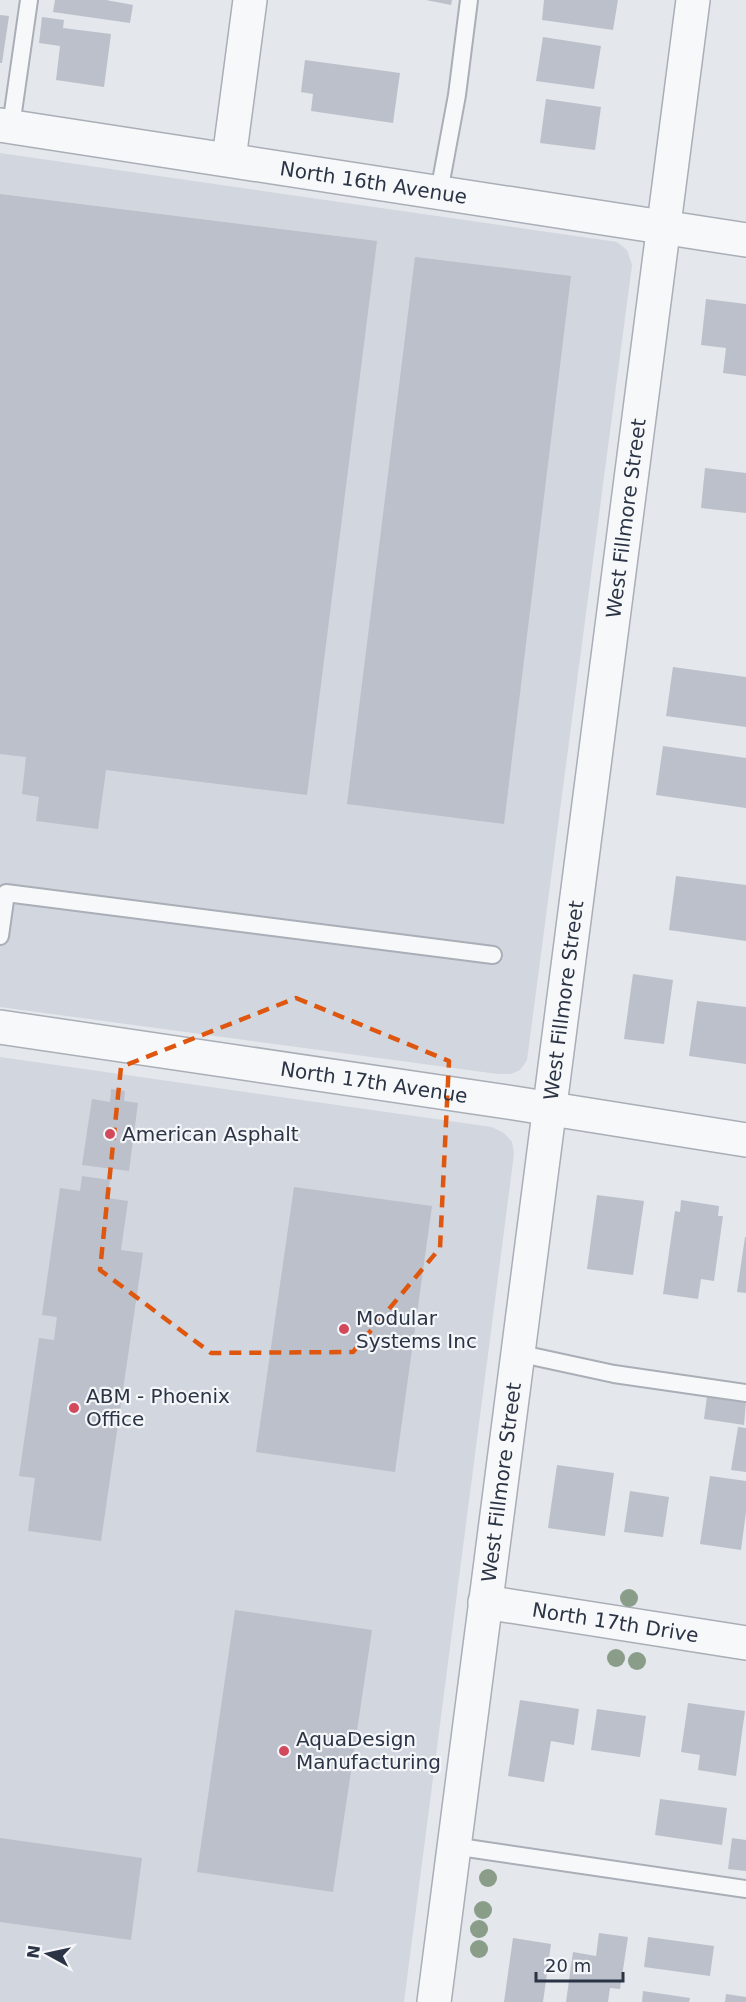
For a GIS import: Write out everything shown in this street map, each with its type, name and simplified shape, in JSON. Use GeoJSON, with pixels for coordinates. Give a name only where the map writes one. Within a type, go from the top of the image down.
{"type":"FeatureCollection","features":[{"type":"Feature","properties":{"kind":"street"},"geometry":{"type":"LineString","coordinates":[[229,159],[250,0]]}},
{"type":"Feature","properties":{"kind":"street","name":"West Fillmore Street"},"geometry":{"type":"LineString","coordinates":[[434,2002],[693,0]]}},
{"type":"Feature","properties":{"kind":"street","name":"North 16th Avenue"},"geometry":{"type":"LineString","coordinates":[[6,125],[663,229],[746,240]]}},
{"type":"Feature","properties":{"kind":"street","name":"North 17th Avenue"},"geometry":{"type":"LineString","coordinates":[[0,1028],[549,1108],[746,1140]]}},
{"type":"Feature","properties":{"kind":"street","name":"North 17th Drive"},"geometry":{"type":"LineString","coordinates":[[485,1602],[746,1643]]}},
{"type":"Feature","properties":{"kind":"lane"},"geometry":{"type":"LineString","coordinates":[[6,125],[29,0]]}},
{"type":"Feature","properties":{"kind":"lane"},"geometry":{"type":"LineString","coordinates":[[439,192],[457,95],[469,0]]}},
{"type":"Feature","properties":{"kind":"lane"},"geometry":{"type":"LineString","coordinates":[[0,936],[6,893],[493,956]]}},
{"type":"Feature","properties":{"kind":"lane"},"geometry":{"type":"LineString","coordinates":[[517,1353],[614,1374],[746,1393]]}},
{"type":"Feature","properties":{"kind":"lane"},"geometry":{"type":"LineString","coordinates":[[453,1846],[746,1889]]}},
{"type":"Feature","properties":{"kind":"highlighted area"},"geometry":{"type":"Polygon","coordinates":[[[296,998],[449,1061],[440,1248],[353,1352],[211,1353],[100,1270],[121,1067],[296,998]]]}},
{"type":"Feature","properties":{"kind":"shaded area"},"geometry":{"type":"Polygon","coordinates":[[[0,153],[617,242],[627,250],[632,265],[527,1060],[520,1070],[511,1074],[498,1074],[0,1007],[0,153]]]}},
{"type":"Feature","properties":{"kind":"shaded area"},"geometry":{"type":"Polygon","coordinates":[[[0,1057],[492,1127],[504,1133],[512,1142],[514,1154],[404,2002],[0,2002],[0,1057]]]}},
{"type":"Feature","properties":{"kind":"building"},"geometry":{"type":"Polygon","coordinates":[[[55,0],[106,0],[133,5],[130,23],[53,12],[55,0]]]}},
{"type":"Feature","properties":{"kind":"building"},"geometry":{"type":"Polygon","coordinates":[[[426,0],[452,0],[451,5],[426,0]]]}},
{"type":"Feature","properties":{"kind":"building"},"geometry":{"type":"Polygon","coordinates":[[[544,0],[618,0],[613,30],[542,20],[544,0]]]}},
{"type":"Feature","properties":{"kind":"building"},"geometry":{"type":"Polygon","coordinates":[[[0,15],[9,16],[2,63],[0,63],[0,15]]]}},
{"type":"Feature","properties":{"kind":"building"},"geometry":{"type":"Polygon","coordinates":[[[42,17],[64,20],[63,28],[111,34],[104,87],[56,80],[60,46],[39,43],[42,17]]]}},
{"type":"Feature","properties":{"kind":"building"},"geometry":{"type":"Polygon","coordinates":[[[543,37],[601,46],[594,89],[536,81],[543,37]]]}},
{"type":"Feature","properties":{"kind":"building"},"geometry":{"type":"Polygon","coordinates":[[[305,60],[400,73],[393,123],[311,111],[313,94],[301,92],[305,60]]]}},
{"type":"Feature","properties":{"kind":"building"},"geometry":{"type":"Polygon","coordinates":[[[546,99],[601,107],[595,150],[540,143],[546,99]]]}},
{"type":"Feature","properties":{"kind":"building"},"geometry":{"type":"Polygon","coordinates":[[[0,194],[377,241],[307,795],[106,770],[98,829],[36,821],[39,797],[22,794],[26,757],[0,754],[0,194]]]}},
{"type":"Feature","properties":{"kind":"building"},"geometry":{"type":"Polygon","coordinates":[[[415,257],[571,276],[504,824],[347,804],[415,257]]]}},
{"type":"Feature","properties":{"kind":"building"},"geometry":{"type":"Polygon","coordinates":[[[706,299],[746,304],[746,376],[723,373],[726,348],[701,345],[706,299]]]}},
{"type":"Feature","properties":{"kind":"building"},"geometry":{"type":"Polygon","coordinates":[[[705,468],[746,473],[746,513],[701,508],[705,468]]]}},
{"type":"Feature","properties":{"kind":"building"},"geometry":{"type":"Polygon","coordinates":[[[673,667],[746,677],[746,727],[666,716],[673,667]]]}},
{"type":"Feature","properties":{"kind":"building"},"geometry":{"type":"Polygon","coordinates":[[[663,746],[746,758],[746,808],[656,795],[663,746]]]}},
{"type":"Feature","properties":{"kind":"building"},"geometry":{"type":"Polygon","coordinates":[[[676,876],[746,885],[746,941],[669,930],[676,876]]]}},
{"type":"Feature","properties":{"kind":"building"},"geometry":{"type":"Polygon","coordinates":[[[633,974],[673,980],[664,1044],[624,1039],[633,974]]]}},
{"type":"Feature","properties":{"kind":"building"},"geometry":{"type":"Polygon","coordinates":[[[697,1001],[746,1007],[746,1064],[689,1056],[697,1001]]]}},
{"type":"Feature","properties":{"kind":"building","name":"American Asphalt"},"geometry":{"type":"Polygon","coordinates":[[[111,1089],[125,1091],[124,1101],[138,1103],[129,1171],[82,1165],[92,1099],[110,1102],[111,1089]]]}},
{"type":"Feature","properties":{"kind":"building","name":"ABM - Phoenix Office"},"geometry":{"type":"Polygon","coordinates":[[[82,1176],[110,1180],[107,1198],[128,1201],[121,1250],[143,1253],[101,1541],[28,1531],[35,1478],[19,1476],[39,1338],[54,1340],[57,1317],[42,1315],[60,1188],[80,1191],[82,1176]]]}},
{"type":"Feature","properties":{"kind":"building","name":"Modular Systems Inc"},"geometry":{"type":"Polygon","coordinates":[[[294,1187],[432,1206],[395,1472],[256,1452],[294,1187]]]}},
{"type":"Feature","properties":{"kind":"building"},"geometry":{"type":"Polygon","coordinates":[[[597,1195],[644,1201],[633,1275],[587,1269],[597,1195]]]}},
{"type":"Feature","properties":{"kind":"building"},"geometry":{"type":"Polygon","coordinates":[[[681,1200],[719,1206],[718,1216],[723,1216],[714,1281],[701,1279],[698,1299],[663,1294],[675,1211],[680,1212],[681,1200]]]}},
{"type":"Feature","properties":{"kind":"building"},"geometry":{"type":"Polygon","coordinates":[[[746,1237],[746,1293],[737,1292],[746,1237]]]}},
{"type":"Feature","properties":{"kind":"building"},"geometry":{"type":"Polygon","coordinates":[[[707,1396],[746,1401],[744,1425],[704,1419],[707,1396]]]}},
{"type":"Feature","properties":{"kind":"building"},"geometry":{"type":"Polygon","coordinates":[[[738,1427],[746,1428],[746,1472],[731,1470],[738,1427]]]}},
{"type":"Feature","properties":{"kind":"building"},"geometry":{"type":"Polygon","coordinates":[[[557,1465],[614,1473],[605,1536],[548,1528],[557,1465]]]}},
{"type":"Feature","properties":{"kind":"building"},"geometry":{"type":"Polygon","coordinates":[[[710,1476],[746,1481],[746,1512],[741,1550],[700,1544],[710,1476]]]}},
{"type":"Feature","properties":{"kind":"building"},"geometry":{"type":"Polygon","coordinates":[[[630,1491],[669,1497],[663,1537],[624,1532],[630,1491]]]}},
{"type":"Feature","properties":{"kind":"building","name":"AquaDesign Manufacturing"},"geometry":{"type":"Polygon","coordinates":[[[235,1610],[372,1630],[333,1892],[197,1872],[235,1610]]]}},
{"type":"Feature","properties":{"kind":"building"},"geometry":{"type":"Polygon","coordinates":[[[520,1700],[579,1709],[574,1745],[551,1741],[544,1782],[508,1776],[520,1700]]]}},
{"type":"Feature","properties":{"kind":"building"},"geometry":{"type":"Polygon","coordinates":[[[688,1703],[745,1711],[736,1776],[698,1770],[700,1755],[681,1752],[688,1703]]]}},
{"type":"Feature","properties":{"kind":"building"},"geometry":{"type":"Polygon","coordinates":[[[597,1709],[646,1716],[640,1757],[591,1750],[597,1709]]]}},
{"type":"Feature","properties":{"kind":"building"},"geometry":{"type":"Polygon","coordinates":[[[660,1799],[727,1808],[722,1845],[655,1835],[660,1799]]]}},
{"type":"Feature","properties":{"kind":"building"},"geometry":{"type":"Polygon","coordinates":[[[0,1838],[142,1858],[131,1940],[0,1922],[0,1838]]]}},
{"type":"Feature","properties":{"kind":"building"},"geometry":{"type":"Polygon","coordinates":[[[732,1838],[746,1840],[746,1871],[728,1869],[732,1838]]]}},
{"type":"Feature","properties":{"kind":"building"},"geometry":{"type":"Polygon","coordinates":[[[599,1933],[628,1937],[620,1989],[610,1988],[608,2002],[566,2002],[573,1952],[596,1956],[599,1933]]]}},
{"type":"Feature","properties":{"kind":"building"},"geometry":{"type":"Polygon","coordinates":[[[648,1937],[714,1946],[710,1976],[644,1967],[648,1937]]]}},
{"type":"Feature","properties":{"kind":"building"},"geometry":{"type":"Polygon","coordinates":[[[513,1938],[551,1944],[543,2002],[504,2002],[513,1938]]]}},
{"type":"Feature","properties":{"kind":"building"},"geometry":{"type":"Polygon","coordinates":[[[643,1991],[690,1998],[689,2002],[642,2002],[643,1991]]]}},
{"type":"Feature","properties":{"kind":"building"},"geometry":{"type":"Polygon","coordinates":[[[726,1994],[746,1997],[746,2002],[725,2002],[726,1994]]]}},
{"type":"Feature","properties":{"kind":"place","name":"American Asphalt"},"geometry":{"type":"Point","coordinates":[110,1134]}},
{"type":"Feature","properties":{"kind":"place","name":"Modular Systems Inc"},"geometry":{"type":"Point","coordinates":[344,1329]}},
{"type":"Feature","properties":{"kind":"place","name":"ABM - Phoenix Office"},"geometry":{"type":"Point","coordinates":[74,1408]}},
{"type":"Feature","properties":{"kind":"place","name":"AquaDesign Manufacturing"},"geometry":{"type":"Point","coordinates":[284,1751]}}]}
